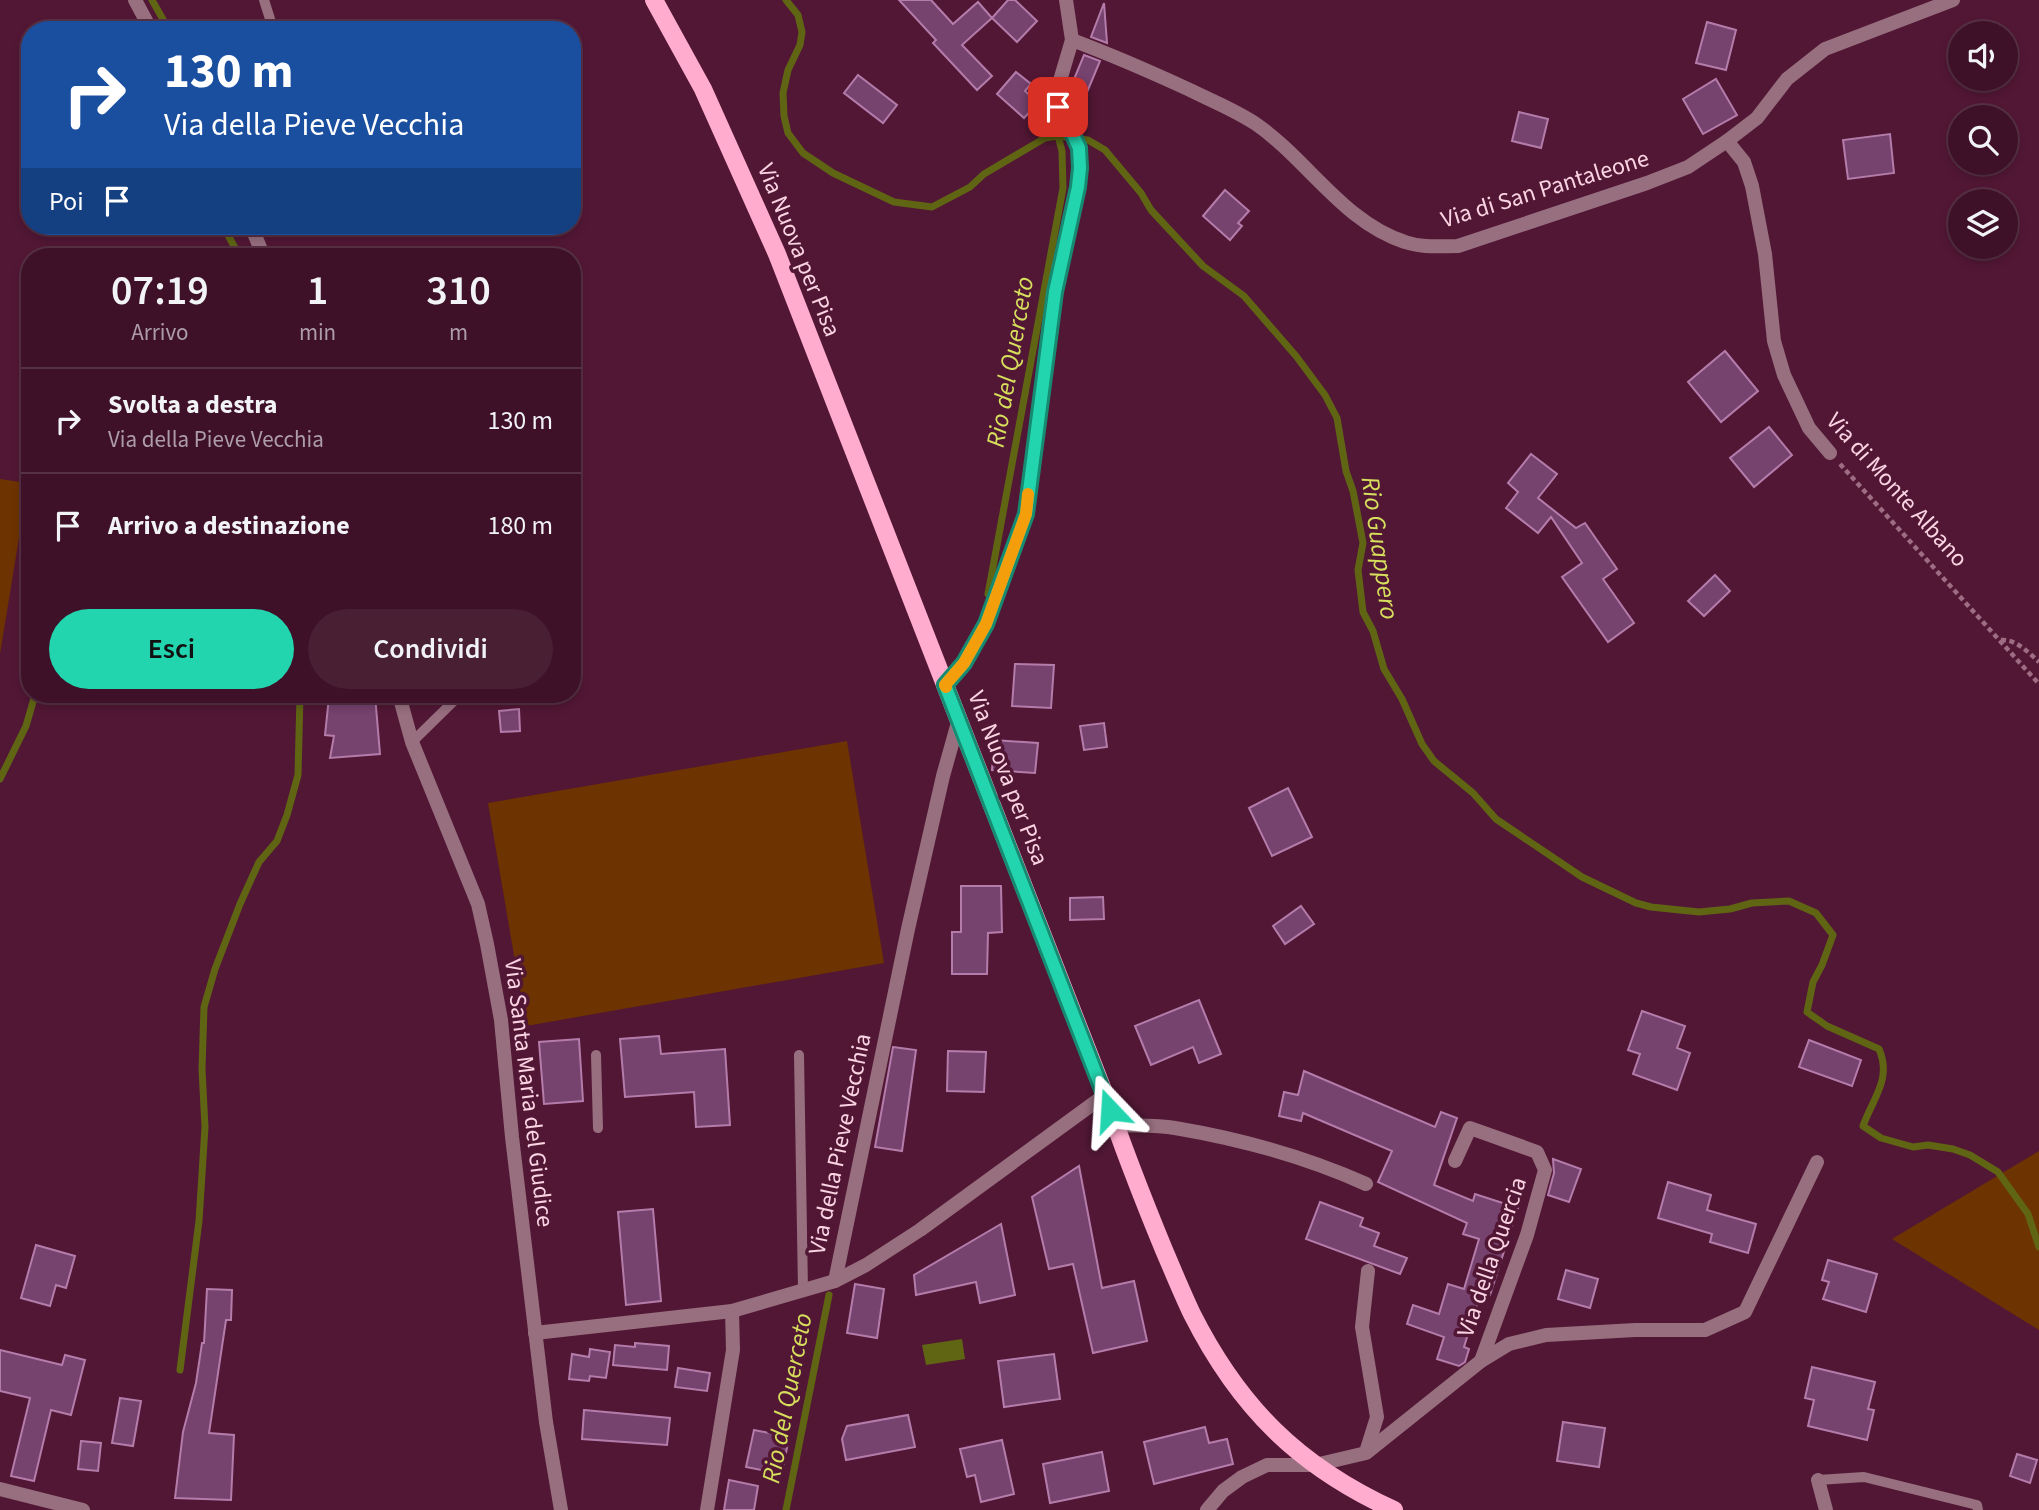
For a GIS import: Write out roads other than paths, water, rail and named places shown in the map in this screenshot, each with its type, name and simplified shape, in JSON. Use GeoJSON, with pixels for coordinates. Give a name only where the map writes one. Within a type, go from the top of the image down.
{"type":"FeatureCollection","features":[{"type":"Feature","properties":{"kind":"main road","name":"Via Nuova per Pisa"},"geometry":{"type":"LineString","coordinates":[[654,0],[708,101],[777,254],[1157,1234],[1191,1312],[1230,1380],[1252,1407],[1296,1451],[1361,1495],[1394,1510]]}},
{"type":"Feature","properties":{"kind":"street"},"geometry":{"type":"LineString","coordinates":[[135,0],[146,21]]}},
{"type":"Feature","properties":{"kind":"street"},"geometry":{"type":"LineString","coordinates":[[945,685],[964,663],[986,624],[1026,514],[1055,292],[1080,168],[1079,148],[1058,107],[1056,94],[1072,40],[1066,0]]}},
{"type":"Feature","properties":{"kind":"street","name":"Via di San Pantaleone"},"geometry":{"type":"LineString","coordinates":[[1072,40],[1124,60],[1234,111],[1257,125],[1279,142],[1342,203],[1378,231],[1407,243],[1430,247],[1458,246],[1688,167],[1757,118],[1787,79],[1825,49],[1953,0]]}},
{"type":"Feature","properties":{"kind":"street","name":"Via di Monte Albano"},"geometry":{"type":"LineString","coordinates":[[1727,141],[1744,162],[1752,186],[1765,254],[1774,341],[1784,375],[1810,428],[1830,453]]}},
{"type":"Feature","properties":{"kind":"street","name":"Via Santa Maria del Giudice"},"geometry":{"type":"LineString","coordinates":[[401,703],[412,742],[478,904],[487,944],[501,1020],[535,1333],[561,1510]]}},
{"type":"Feature","properties":{"kind":"street","name":"Via della Pieve Vecchia"},"geometry":{"type":"LineString","coordinates":[[535,1333],[732,1311],[835,1281],[911,917],[943,776],[959,719]]}},
{"type":"Feature","properties":{"kind":"street"},"geometry":{"type":"LineString","coordinates":[[835,1281],[866,1265],[920,1230],[1105,1096]]}},
{"type":"Feature","properties":{"kind":"street"},"geometry":{"type":"LineString","coordinates":[[1115,1125],[1172,1128],[1238,1141],[1300,1158],[1366,1184]]}},
{"type":"Feature","properties":{"kind":"street","name":"Via della Quercia"},"geometry":{"type":"LineString","coordinates":[[1455,1161],[1470,1128],[1537,1152],[1545,1170],[1527,1235],[1481,1361]]}},
{"type":"Feature","properties":{"kind":"street","name":"Via della Quercia"},"geometry":{"type":"LineString","coordinates":[[1207,1510],[1223,1491],[1241,1477],[1267,1465],[1315,1465],[1366,1453],[1481,1361],[1509,1344],[1546,1335],[1634,1330],[1706,1330],[1745,1312],[1817,1162]]}},
{"type":"Feature","properties":{"kind":"street"},"geometry":{"type":"LineString","coordinates":[[1366,1453],[1377,1417],[1362,1327],[1368,1270]]}},
{"type":"Feature","properties":{"kind":"street"},"geometry":{"type":"LineString","coordinates":[[707,1510],[733,1350],[732,1311]]}},
{"type":"Feature","properties":{"kind":"street"},"geometry":{"type":"LineString","coordinates":[[1818,1480],[1826,1510]]}},
{"type":"Feature","properties":{"kind":"street"},"geometry":{"type":"LineString","coordinates":[[0,1489],[83,1510]]}},
{"type":"Feature","properties":{"kind":"lane"},"geometry":{"type":"LineString","coordinates":[[264,0],[271,21]]}},
{"type":"Feature","properties":{"kind":"lane"},"geometry":{"type":"LineString","coordinates":[[412,742],[452,703]]}},
{"type":"Feature","properties":{"kind":"lane"},"geometry":{"type":"LineString","coordinates":[[596,1055],[598,1128]]}},
{"type":"Feature","properties":{"kind":"lane"},"geometry":{"type":"LineString","coordinates":[[799,1055],[803,1290]]}},
{"type":"Feature","properties":{"kind":"lane"},"geometry":{"type":"LineString","coordinates":[[1818,1480],[1864,1476],[1977,1505],[1978,1510]]}},
{"type":"Feature","properties":{"kind":"waterway"},"geometry":{"type":"LineString","coordinates":[[152,0],[164,21]]}},
{"type":"Feature","properties":{"kind":"waterway","name":"Rio Guappero"},"geometry":{"type":"LineString","coordinates":[[786,0],[798,15],[802,32],[783,93],[788,133],[803,153],[833,173],[894,202],[932,207],[970,187],[984,174],[1045,138],[1058,136],[1088,140],[1105,150],[1141,193],[1151,210],[1203,266],[1244,296],[1296,356],[1325,395],[1337,418],[1363,543],[1358,570],[1363,612],[1373,631],[1384,669],[1402,699],[1422,744],[1434,761],[1473,793],[1496,819],[1582,877],[1636,903],[1699,912],[1730,909],[1752,903],[1789,901],[1816,913],[1833,935],[1813,982],[1807,1012],[1827,1026],[1879,1049],[1882,1060],[1880,1088],[1863,1126],[1881,1138],[1913,1147],[1928,1145],[1953,1149],[1970,1155],[1998,1172],[2028,1214],[2039,1247]]}},
{"type":"Feature","properties":{"kind":"waterway","name":"Rio del Querceto"},"geometry":{"type":"LineString","coordinates":[[988,594],[1063,188],[1062,151],[1058,136]]}},
{"type":"Feature","properties":{"kind":"waterway"},"geometry":{"type":"LineString","coordinates":[[228,235],[235,248]]}},
{"type":"Feature","properties":{"kind":"waterway"},"geometry":{"type":"LineString","coordinates":[[0,779],[26,726],[33,703]]}},
{"type":"Feature","properties":{"kind":"waterway"},"geometry":{"type":"LineString","coordinates":[[180,1370],[199,1221],[205,1127],[202,1069],[204,1007],[215,969],[240,904],[259,862],[277,841],[287,815],[298,775],[300,703]]}},
{"type":"Feature","properties":{"kind":"waterway","name":"Rio del Querceto"},"geometry":{"type":"LineString","coordinates":[[786,1510],[829,1295]]}}]}
